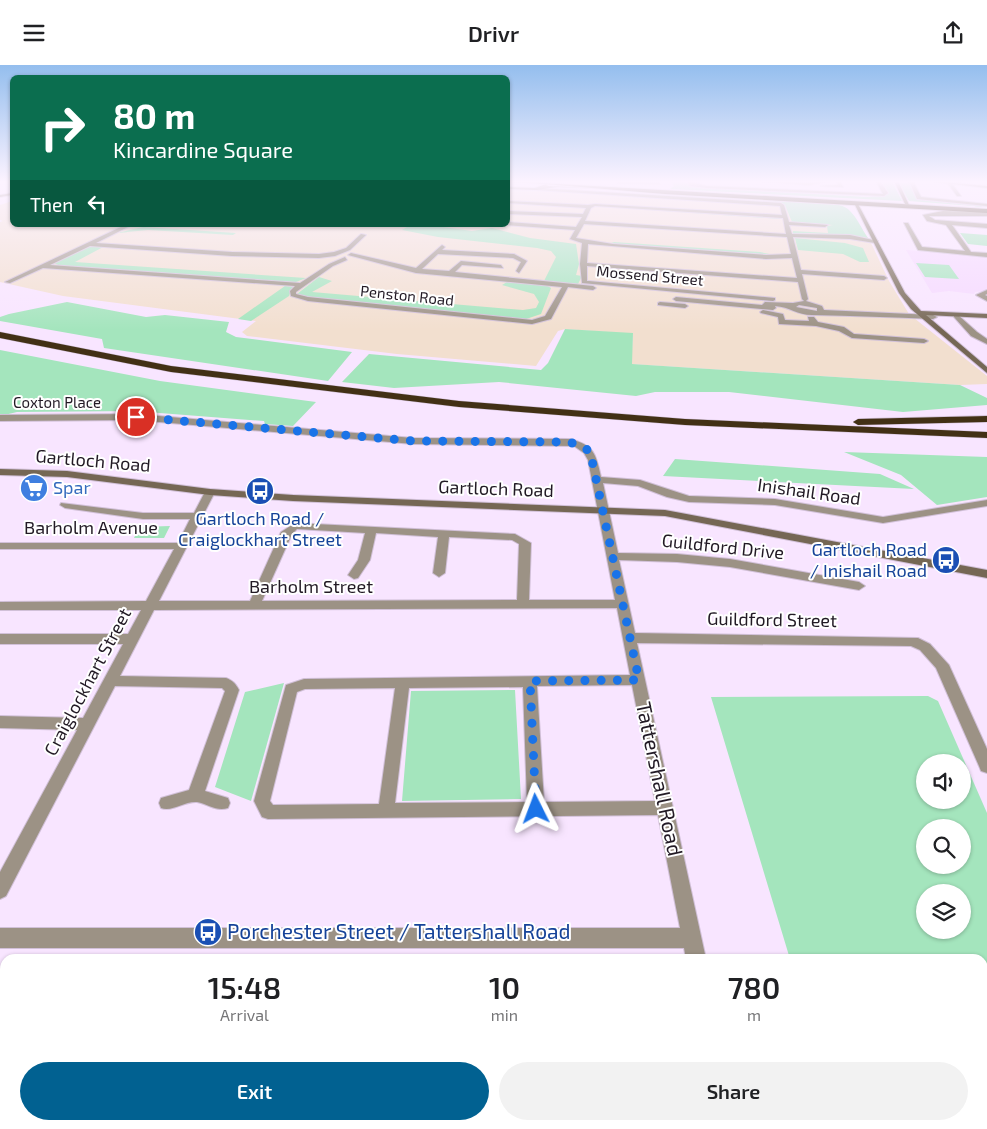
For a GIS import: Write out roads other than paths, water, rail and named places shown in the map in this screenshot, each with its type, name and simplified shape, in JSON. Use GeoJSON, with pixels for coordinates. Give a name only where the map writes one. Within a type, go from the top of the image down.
{"type":"FeatureCollection","features":[{"type":"Feature","properties":{"kind":"highway"},"geometry":{"type":"LineString","coordinates":[[0,335],[89,355],[194,373],[443,402],[631,419],[901,433],[987,435]]}},
{"type":"Feature","properties":{"kind":"highway"},"geometry":{"type":"LineString","coordinates":[[0,343],[78,360],[195,380],[442,411],[597,425],[738,434],[987,445]]}},
{"type":"Feature","properties":{"kind":"highway"},"geometry":{"type":"LineString","coordinates":[[631,419],[848,422],[987,419]]}},
{"type":"Feature","properties":{"kind":"main road"},"geometry":{"type":"LineString","coordinates":[[870,231],[902,293],[926,315],[987,363]]}},
{"type":"Feature","properties":{"kind":"main road"},"geometry":{"type":"LineString","coordinates":[[892,273],[926,315],[933,328],[987,371]]}},
{"type":"Feature","properties":{"kind":"main road"},"geometry":{"type":"LineString","coordinates":[[926,315],[987,316]]}},
{"type":"Feature","properties":{"kind":"main road","name":"Gartloch Road"},"geometry":{"type":"LineString","coordinates":[[0,472],[67,474],[210,492],[476,507],[604,510],[688,516],[987,574]]}},
{"type":"Feature","properties":{"kind":"street"},"geometry":{"type":"LineString","coordinates":[[8,282],[117,231]]}},
{"type":"Feature","properties":{"kind":"street","name":"Mossend Street"},"geometry":{"type":"LineString","coordinates":[[578,231],[573,239],[585,242],[584,281],[589,283],[773,299]]}},
{"type":"Feature","properties":{"kind":"street"},"geometry":{"type":"LineString","coordinates":[[673,231],[764,237],[773,234],[843,241],[875,241]]}},
{"type":"Feature","properties":{"kind":"street"},"geometry":{"type":"LineString","coordinates":[[788,231],[801,280],[810,304],[812,321],[816,324]]}},
{"type":"Feature","properties":{"kind":"street"},"geometry":{"type":"LineString","coordinates":[[910,231],[920,249],[987,255]]}},
{"type":"Feature","properties":{"kind":"street"},"geometry":{"type":"LineString","coordinates":[[953,231],[969,253]]}},
{"type":"Feature","properties":{"kind":"street"},"geometry":{"type":"LineString","coordinates":[[42,266],[302,285],[332,258],[348,255],[363,235]]}},
{"type":"Feature","properties":{"kind":"street"},"geometry":{"type":"LineString","coordinates":[[585,242],[603,243],[613,246],[756,256],[795,256]]}},
{"type":"Feature","properties":{"kind":"street"},"geometry":{"type":"LineString","coordinates":[[89,244],[332,258],[348,255],[366,261],[416,271],[794,308],[810,313]]}},
{"type":"Feature","properties":{"kind":"street"},"geometry":{"type":"LineString","coordinates":[[416,271],[443,246]]}},
{"type":"Feature","properties":{"kind":"street"},"geometry":{"type":"LineString","coordinates":[[456,246],[493,247]]}},
{"type":"Feature","properties":{"kind":"street"},"geometry":{"type":"LineString","coordinates":[[506,255],[510,248]]}},
{"type":"Feature","properties":{"kind":"street"},"geometry":{"type":"LineString","coordinates":[[437,252],[506,255],[524,260],[519,271]]}},
{"type":"Feature","properties":{"kind":"street"},"geometry":{"type":"LineString","coordinates":[[450,274],[461,263],[500,267]]}},
{"type":"Feature","properties":{"kind":"street"},"geometry":{"type":"LineString","coordinates":[[583,264],[801,280]]}},
{"type":"Feature","properties":{"kind":"street"},"geometry":{"type":"LineString","coordinates":[[799,272],[884,278]]}},
{"type":"Feature","properties":{"kind":"street"},"geometry":{"type":"LineString","coordinates":[[556,284],[554,293],[559,296],[582,290],[794,308],[810,304],[926,315]]}},
{"type":"Feature","properties":{"kind":"street","name":"Penston Road"},"geometry":{"type":"LineString","coordinates":[[302,285],[293,291],[294,297],[525,322],[548,317],[566,285]]}},
{"type":"Feature","properties":{"kind":"street"},"geometry":{"type":"LineString","coordinates":[[584,287],[623,293]]}},
{"type":"Feature","properties":{"kind":"street"},"geometry":{"type":"LineString","coordinates":[[987,292],[979,295],[987,299]]}},
{"type":"Feature","properties":{"kind":"street"},"geometry":{"type":"LineString","coordinates":[[660,304],[776,313],[781,315],[782,323],[816,324],[841,329],[852,336],[924,341]]}},
{"type":"Feature","properties":{"kind":"street"},"geometry":{"type":"LineString","coordinates":[[810,304],[904,316],[926,315]]}},
{"type":"Feature","properties":{"kind":"street"},"geometry":{"type":"LineString","coordinates":[[904,316],[933,328]]}},
{"type":"Feature","properties":{"kind":"street"},"geometry":{"type":"LineString","coordinates":[[956,316],[974,334],[987,342]]}},
{"type":"Feature","properties":{"kind":"street"},"geometry":{"type":"LineString","coordinates":[[837,319],[843,324],[841,329]]}},
{"type":"Feature","properties":{"kind":"street","name":"Coxton Place"},"geometry":{"type":"LineString","coordinates":[[0,418],[136,417],[413,441],[570,442],[590,451],[604,510]]}},
{"type":"Feature","properties":{"kind":"street","name":"Inishail Road"},"geometry":{"type":"LineString","coordinates":[[597,480],[640,483],[671,495],[689,499],[775,502],[883,520],[987,503]]}},
{"type":"Feature","properties":{"kind":"street","name":"Craiglockhart Street"},"geometry":{"type":"LineString","coordinates":[[0,890],[210,492]]}},
{"type":"Feature","properties":{"kind":"street"},"geometry":{"type":"LineString","coordinates":[[65,505],[143,516],[197,516]]}},
{"type":"Feature","properties":{"kind":"street","name":"Tattershall Road"},"geometry":{"type":"LineString","coordinates":[[604,510],[695,954]]}},
{"type":"Feature","properties":{"kind":"street"},"geometry":{"type":"LineString","coordinates":[[254,605],[287,532],[295,526],[444,532],[520,538],[525,543],[523,604]]}},
{"type":"Feature","properties":{"kind":"street"},"geometry":{"type":"LineString","coordinates":[[354,575],[364,560],[372,529]]}},
{"type":"Feature","properties":{"kind":"street"},"geometry":{"type":"LineString","coordinates":[[439,573],[444,532]]}},
{"type":"Feature","properties":{"kind":"street","name":"Barholm Avenue"},"geometry":{"type":"LineString","coordinates":[[0,546],[181,546]]}},
{"type":"Feature","properties":{"kind":"street","name":"Guildford Drive"},"geometry":{"type":"LineString","coordinates":[[613,556],[677,558],[730,563],[859,585]]}},
{"type":"Feature","properties":{"kind":"street","name":"Barholm Street"},"geometry":{"type":"LineString","coordinates":[[0,606],[623,604]]}},
{"type":"Feature","properties":{"kind":"street","name":"Guildford Street"},"geometry":{"type":"LineString","coordinates":[[630,637],[913,641],[925,647],[942,665],[987,766]]}},
{"type":"Feature","properties":{"kind":"street"},"geometry":{"type":"LineString","coordinates":[[0,639],[132,639]]}},
{"type":"Feature","properties":{"kind":"street"},"geometry":{"type":"LineString","coordinates":[[639,680],[304,684],[291,689],[262,801],[268,812],[665,808]]}},
{"type":"Feature","properties":{"kind":"street"},"geometry":{"type":"LineString","coordinates":[[110,681],[226,683],[232,690],[195,795]]}},
{"type":"Feature","properties":{"kind":"street"},"geometry":{"type":"LineString","coordinates":[[530,681],[536,809]]}},
{"type":"Feature","properties":{"kind":"street"},"geometry":{"type":"LineString","coordinates":[[386,811],[403,683]]}},
{"type":"Feature","properties":{"kind":"street"},"geometry":{"type":"LineString","coordinates":[[2,725],[88,724]]}},
{"type":"Feature","properties":{"kind":"street"},"geometry":{"type":"LineString","coordinates":[[167,803],[195,795],[222,803]]}},
{"type":"Feature","properties":{"kind":"street"},"geometry":{"type":"LineString","coordinates":[[0,938],[692,938]]}},
{"type":"Feature","properties":{"kind":"place","name":"Spar"},"geometry":{"type":"Point","coordinates":[34,488]}},
{"type":"Feature","properties":{"kind":"place","name":"Gartloch Road / Craiglockhart Street"},"geometry":{"type":"Point","coordinates":[260,491]}},
{"type":"Feature","properties":{"kind":"place","name":"Gartloch Road / Inishail Road"},"geometry":{"type":"Point","coordinates":[946,560]}},
{"type":"Feature","properties":{"kind":"place","name":"Porchester Street / Tattershall Road"},"geometry":{"type":"Point","coordinates":[208,932]}}]}
